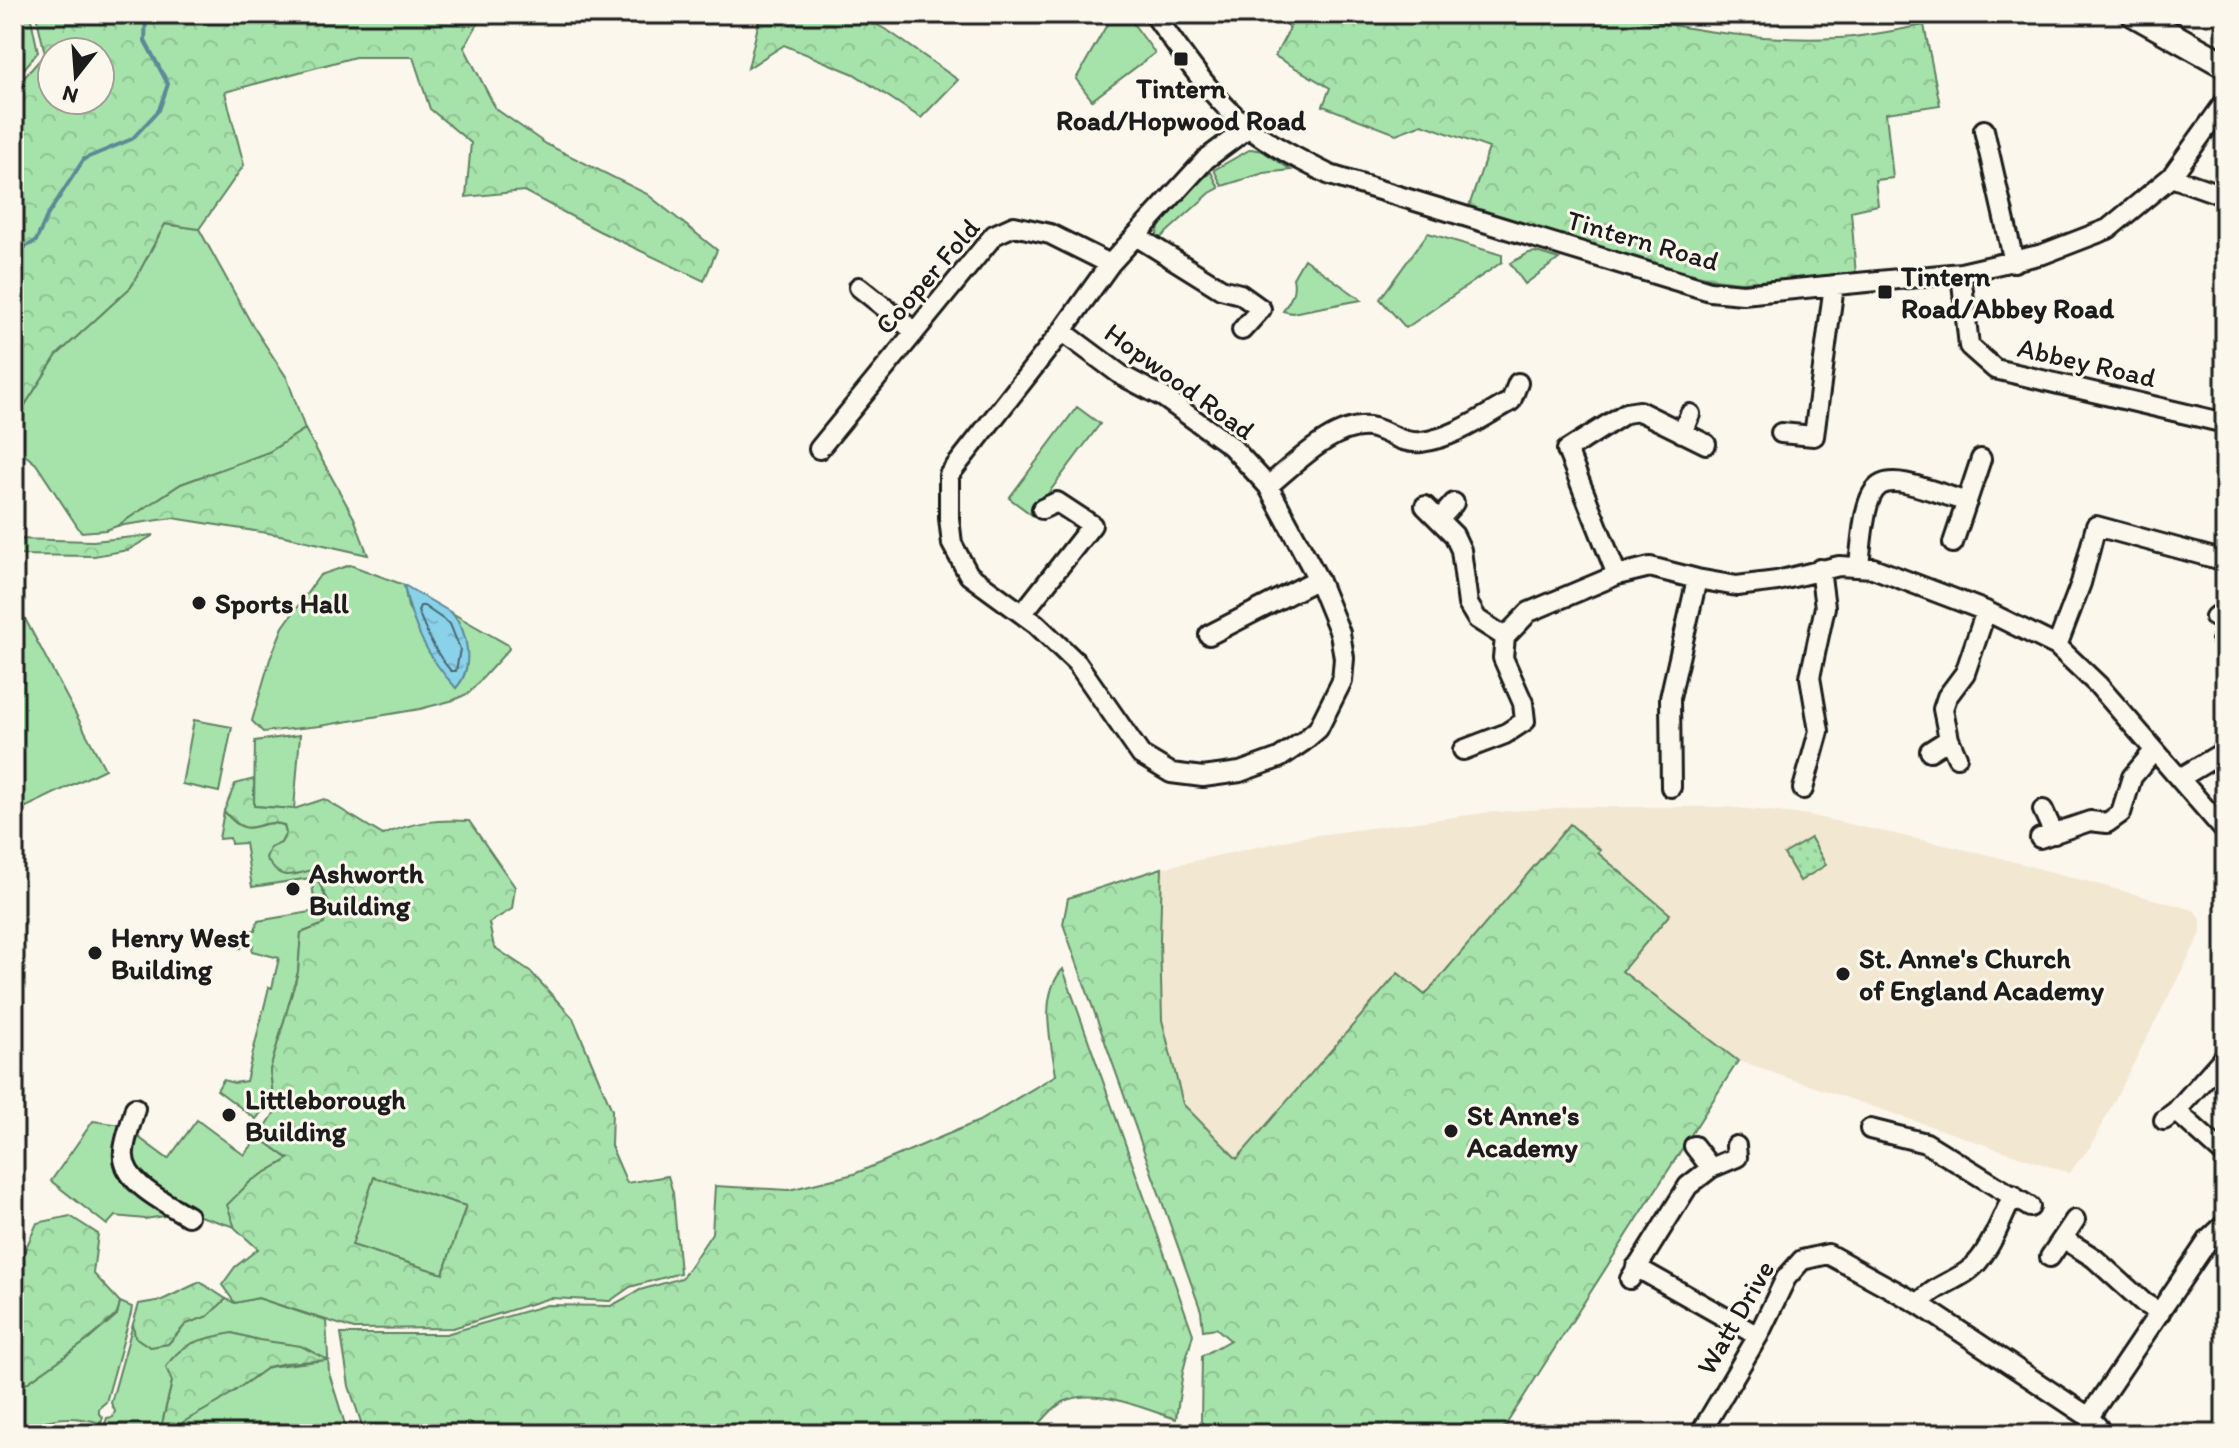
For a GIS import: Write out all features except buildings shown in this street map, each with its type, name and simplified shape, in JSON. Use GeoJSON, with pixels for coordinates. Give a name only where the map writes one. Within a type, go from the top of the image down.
{"type":"FeatureCollection","features":[{"type":"Feature","properties":{"kind":"street","name":"Tintern Road"},"geometry":{"type":"LineString","coordinates":[[1154,14],[1173,42],[1229,109],[1286,152],[1330,175],[1710,291],[1743,294],[1961,273],[2043,254],[2108,229],[2171,177],[2225,102]]}},
{"type":"Feature","properties":{"kind":"street"},"geometry":{"type":"LineString","coordinates":[[2134,14],[2225,65]]}},
{"type":"Feature","properties":{"kind":"street","name":"Hopwood Road"},"geometry":{"type":"LineString","coordinates":[[1062,331],[1121,375],[1163,397],[1231,446],[1268,486],[1318,579],[1340,633],[1344,658],[1342,681],[1321,735],[1304,741],[1279,758],[1240,772],[1203,777],[1171,773],[1141,755],[1077,663],[1023,613],[969,575],[952,544],[949,475],[1062,331],[1110,264],[1206,159],[1249,127]]}},
{"type":"Feature","properties":{"kind":"street"},"geometry":{"type":"LineString","coordinates":[[1983,130],[2014,262]]}},
{"type":"Feature","properties":{"kind":"street"},"geometry":{"type":"LineString","coordinates":[[2171,177],[2225,196]]}},
{"type":"Feature","properties":{"kind":"street","name":"Cooper Fold"},"geometry":{"type":"LineString","coordinates":[[820,449],[994,235],[1014,226],[1050,234],[1110,264]]}},
{"type":"Feature","properties":{"kind":"street"},"geometry":{"type":"LineString","coordinates":[[1136,236],[1221,289],[1240,294],[1261,309],[1242,330]]}},
{"type":"Feature","properties":{"kind":"street","name":"Abbey Road"},"geometry":{"type":"LineString","coordinates":[[1961,273],[1969,346],[1995,369],[2225,423]]}},
{"type":"Feature","properties":{"kind":"street"},"geometry":{"type":"LineString","coordinates":[[1814,436],[1834,285]]}},
{"type":"Feature","properties":{"kind":"street"},"geometry":{"type":"LineString","coordinates":[[859,287],[914,331]]}},
{"type":"Feature","properties":{"kind":"street"},"geometry":{"type":"LineString","coordinates":[[1268,486],[1322,441],[1345,431],[1372,428],[1394,438],[1418,443],[1457,432],[1511,401],[1518,383]]}},
{"type":"Feature","properties":{"kind":"street"},"geometry":{"type":"LineString","coordinates":[[1617,575],[1558,453],[1626,413],[1639,411],[1706,444]]}},
{"type":"Feature","properties":{"kind":"street"},"geometry":{"type":"LineString","coordinates":[[1682,433],[1690,414]]}},
{"type":"Feature","properties":{"kind":"street"},"geometry":{"type":"LineString","coordinates":[[1781,433],[1834,437]]}},
{"type":"Feature","properties":{"kind":"street"},"geometry":{"type":"LineString","coordinates":[[1953,543],[1981,459]]}},
{"type":"Feature","properties":{"kind":"street"},"geometry":{"type":"LineString","coordinates":[[1859,567],[1868,501],[1874,489],[1884,481],[1901,480],[1967,502]]}},
{"type":"Feature","properties":{"kind":"street"},"geometry":{"type":"LineString","coordinates":[[1023,613],[1092,525],[1057,502],[1042,509]]}},
{"type":"Feature","properties":{"kind":"street"},"geometry":{"type":"LineString","coordinates":[[1439,520],[1454,503]]}},
{"type":"Feature","properties":{"kind":"street"},"geometry":{"type":"LineString","coordinates":[[1425,506],[1454,535],[1461,550],[1468,604],[1477,619],[1505,637]]}},
{"type":"Feature","properties":{"kind":"street"},"geometry":{"type":"LineString","coordinates":[[2057,646],[2081,583],[2096,526],[2225,561]]}},
{"type":"Feature","properties":{"kind":"street"},"geometry":{"type":"LineString","coordinates":[[1463,749],[1505,734],[1525,721],[1523,703],[1503,658],[1505,637],[1529,612],[1617,575],[1650,567],[1737,586],[1777,581],[1839,566],[1873,568],[1986,611],[2057,646],[2098,685],[2225,831]]}},
{"type":"Feature","properties":{"kind":"street"},"geometry":{"type":"LineString","coordinates":[[1803,789],[1816,770],[1819,731],[1810,677],[1825,607],[1820,569]]}},
{"type":"Feature","properties":{"kind":"street"},"geometry":{"type":"LineString","coordinates":[[1209,635],[1318,579]]}},
{"type":"Feature","properties":{"kind":"street"},"geometry":{"type":"LineString","coordinates":[[1671,787],[1678,758],[1670,698],[1697,579]]}},
{"type":"Feature","properties":{"kind":"street"},"geometry":{"type":"LineString","coordinates":[[1930,751],[1953,748],[1943,709],[1947,697],[1965,673],[1986,611]]}},
{"type":"Feature","properties":{"kind":"street"},"geometry":{"type":"LineString","coordinates":[[2043,810],[2047,836],[2090,821],[2107,823],[2121,813],[2132,777],[2154,751]]}},
{"type":"Feature","properties":{"kind":"street"},"geometry":{"type":"LineString","coordinates":[[2180,778],[2225,751]]}},
{"type":"Feature","properties":{"kind":"street"},"geometry":{"type":"LineString","coordinates":[[2225,1056],[2170,1116],[2225,1155]]}},
{"type":"Feature","properties":{"kind":"street"},"geometry":{"type":"LineString","coordinates":[[135,1108],[124,1150],[126,1165],[138,1181],[188,1216]]}},
{"type":"Feature","properties":{"kind":"street"},"geometry":{"type":"LineString","coordinates":[[1870,1129],[1926,1143],[2030,1207]]}},
{"type":"Feature","properties":{"kind":"street"},"geometry":{"type":"LineString","coordinates":[[1694,1146],[1711,1168]]}},
{"type":"Feature","properties":{"kind":"street"},"geometry":{"type":"LineString","coordinates":[[1736,1146],[1737,1157],[1711,1168],[1688,1186],[1633,1273],[1758,1336]]}},
{"type":"Feature","properties":{"kind":"street"},"geometry":{"type":"LineString","coordinates":[[1919,1304],[1929,1291],[1944,1285],[1980,1260],[2013,1195]]}},
{"type":"Feature","properties":{"kind":"street"},"geometry":{"type":"LineString","coordinates":[[2050,1257],[2075,1220]]}},
{"type":"Feature","properties":{"kind":"street"},"geometry":{"type":"LineString","coordinates":[[2101,1434],[2089,1417],[2209,1239],[2225,1224]]}},
{"type":"Feature","properties":{"kind":"street"},"geometry":{"type":"LineString","coordinates":[[2064,1239],[2094,1258],[2144,1303],[2160,1313]]}},
{"type":"Feature","properties":{"kind":"street","name":"Watt Drive"},"geometry":{"type":"LineString","coordinates":[[1700,1434],[1758,1336],[1786,1278],[1802,1260],[1828,1254],[1919,1304],[2089,1417]]}},
{"type":"Feature","properties":{"kind":"shaded area","name":"St Anne's Academy"},"geometry":{"type":"Polygon","coordinates":[[[1573,807],[1727,807],[1808,815],[1985,854],[2194,910],[2201,919],[2201,933],[2091,1146],[2069,1173],[1738,1061],[1500,1434],[1183,1105],[1162,1020],[1162,868],[1303,837],[1484,813],[1573,807]]]}},
{"type":"Feature","properties":{"kind":"green space"},"geometry":{"type":"Polygon","coordinates":[[[14,14],[30,14],[36,54],[14,81],[14,14]]]}},
{"type":"Feature","properties":{"kind":"green space"},"geometry":{"type":"Polygon","coordinates":[[[36,14],[484,14],[464,47],[496,109],[546,144],[647,194],[717,250],[704,281],[524,191],[466,197],[471,143],[430,109],[413,57],[355,57],[225,92],[244,165],[199,229],[165,224],[131,287],[57,355],[14,422],[14,89],[36,64],[36,116],[116,116],[116,36],[41,36],[36,14]]]}},
{"type":"Feature","properties":{"kind":"green space"},"geometry":{"type":"Polygon","coordinates":[[[757,14],[858,14],[890,32],[958,80],[921,118],[854,74],[784,45],[748,68],[760,17],[757,14]]]}},
{"type":"Feature","properties":{"kind":"green space"},"geometry":{"type":"Polygon","coordinates":[[[1113,14],[1126,14],[1155,53],[1092,100],[1076,79],[1113,14]]]}},
{"type":"Feature","properties":{"kind":"green space"},"geometry":{"type":"Polygon","coordinates":[[[1269,14],[1629,14],[1706,31],[1813,39],[1881,33],[1924,25],[1940,105],[1886,113],[1893,178],[1875,180],[1878,205],[1851,211],[1856,276],[1740,282],[1714,279],[1649,263],[1468,209],[1489,148],[1422,124],[1396,134],[1323,106],[1330,88],[1275,56],[1290,28],[1269,14]]]}},
{"type":"Feature","properties":{"kind":"green space"},"geometry":{"type":"Polygon","coordinates":[[[1251,149],[1263,151],[1291,170],[1264,173],[1222,186],[1214,170],[1251,149]]]}},
{"type":"Feature","properties":{"kind":"green space"},"geometry":{"type":"Polygon","coordinates":[[[1211,172],[1219,188],[1156,242],[1168,212],[1211,172]]]}},
{"type":"Feature","properties":{"kind":"green space"},"geometry":{"type":"Polygon","coordinates":[[[165,224],[199,229],[251,323],[287,378],[305,429],[269,452],[181,484],[117,526],[81,532],[36,464],[14,446],[14,422],[57,355],[131,287],[165,224]]]}},
{"type":"Feature","properties":{"kind":"green space"},"geometry":{"type":"Polygon","coordinates":[[[1428,233],[1502,255],[1502,262],[1406,328],[1380,299],[1428,233]]]}},
{"type":"Feature","properties":{"kind":"green space"},"geometry":{"type":"Polygon","coordinates":[[[1536,252],[1559,259],[1525,284],[1510,263],[1536,252]]]}},
{"type":"Feature","properties":{"kind":"green space"},"geometry":{"type":"Polygon","coordinates":[[[1304,259],[1361,300],[1292,313],[1283,311],[1292,295],[1293,278],[1304,259]]]}},
{"type":"Feature","properties":{"kind":"green space"},"geometry":{"type":"Polygon","coordinates":[[[1077,407],[1100,424],[1032,515],[1009,498],[1077,407]]]}},
{"type":"Feature","properties":{"kind":"green space"},"geometry":{"type":"Polygon","coordinates":[[[305,429],[354,518],[368,555],[280,535],[173,518],[117,526],[181,484],[269,452],[305,429]]]}},
{"type":"Feature","properties":{"kind":"green space"},"geometry":{"type":"Polygon","coordinates":[[[154,535],[128,550],[94,556],[14,555],[14,539],[93,541],[154,535]]]}},
{"type":"Feature","properties":{"kind":"green space"},"geometry":{"type":"Polygon","coordinates":[[[350,565],[404,585],[408,607],[456,688],[465,671],[467,651],[462,630],[452,613],[508,645],[509,649],[469,693],[454,700],[320,726],[263,732],[252,721],[283,627],[320,575],[350,565]]]}},
{"type":"Feature","properties":{"kind":"green space"},"geometry":{"type":"Polygon","coordinates":[[[14,598],[105,769],[14,813],[14,598]]]}},
{"type":"Feature","properties":{"kind":"green space"},"geometry":{"type":"Polygon","coordinates":[[[194,720],[232,727],[219,792],[182,784],[194,720]]]}},
{"type":"Feature","properties":{"kind":"green space"},"geometry":{"type":"Polygon","coordinates":[[[300,735],[294,809],[254,806],[255,741],[300,735]]]}},
{"type":"Feature","properties":{"kind":"green space"},"geometry":{"type":"Polygon","coordinates":[[[254,779],[254,806],[294,809],[324,799],[383,835],[425,822],[469,821],[515,887],[512,909],[489,923],[494,947],[530,971],[573,1018],[612,1110],[611,1146],[627,1183],[668,1176],[673,1193],[680,1273],[630,1287],[610,1301],[550,1298],[453,1328],[354,1329],[258,1298],[235,1303],[222,1285],[235,1267],[258,1249],[235,1228],[227,1205],[251,1181],[289,1159],[259,1137],[275,1112],[270,1070],[298,972],[301,933],[324,924],[328,900],[312,870],[285,875],[266,858],[270,848],[281,843],[286,833],[284,825],[274,823],[248,828],[233,821],[224,811],[235,784],[254,779]],[[374,1177],[352,1245],[443,1274],[466,1206],[374,1177]]]}},
{"type":"Feature","properties":{"kind":"green space"},"geometry":{"type":"Polygon","coordinates":[[[224,811],[233,821],[247,828],[274,823],[284,825],[286,833],[281,843],[310,869],[322,886],[325,897],[325,924],[301,933],[298,972],[270,1070],[275,1112],[267,1105],[256,1119],[217,1090],[223,1080],[234,1083],[246,1081],[279,958],[252,951],[253,945],[243,943],[241,948],[231,946],[230,934],[255,930],[258,921],[316,911],[311,878],[252,887],[245,843],[231,844],[230,838],[219,839],[224,811]]]}},
{"type":"Feature","properties":{"kind":"green space"},"geometry":{"type":"Polygon","coordinates":[[[1570,824],[1600,850],[1598,853],[1670,914],[1622,971],[1738,1061],[1500,1434],[1209,1434],[1201,1421],[1202,1356],[1230,1340],[1216,1328],[1203,1330],[1201,1311],[1063,924],[1068,898],[1162,868],[1162,1020],[1183,1104],[1237,1159],[1398,973],[1425,995],[1570,824]]]}},
{"type":"Feature","properties":{"kind":"green space"},"geometry":{"type":"Polygon","coordinates":[[[1811,838],[1826,865],[1800,881],[1784,854],[1811,838]]]}},
{"type":"Feature","properties":{"kind":"green space"},"geometry":{"type":"Polygon","coordinates":[[[1063,969],[1193,1334],[1183,1371],[1176,1419],[1120,1401],[1090,1396],[1058,1405],[1031,1434],[365,1434],[349,1386],[341,1334],[446,1334],[547,1305],[611,1306],[640,1290],[682,1278],[712,1233],[715,1186],[789,1190],[854,1174],[979,1121],[1056,1075],[1048,1006],[1055,980],[1063,969]]]}},
{"type":"Feature","properties":{"kind":"green space"},"geometry":{"type":"Polygon","coordinates":[[[197,1120],[244,1155],[259,1137],[289,1159],[251,1181],[228,1205],[235,1227],[190,1213],[133,1172],[130,1147],[134,1134],[168,1159],[197,1120]]]}},
{"type":"Feature","properties":{"kind":"green space"},"geometry":{"type":"Polygon","coordinates":[[[93,1121],[122,1125],[117,1142],[119,1169],[134,1188],[171,1215],[145,1219],[115,1216],[107,1225],[51,1181],[93,1121]]]}},
{"type":"Feature","properties":{"kind":"green space"},"geometry":{"type":"Polygon","coordinates":[[[374,1177],[466,1206],[443,1274],[351,1245],[374,1177]]]}},
{"type":"Feature","properties":{"kind":"green space"},"geometry":{"type":"Polygon","coordinates":[[[70,1216],[98,1234],[93,1273],[120,1302],[117,1314],[88,1340],[14,1392],[14,1275],[37,1223],[70,1216]]]}},
{"type":"Feature","properties":{"kind":"green space"},"geometry":{"type":"Polygon","coordinates":[[[200,1282],[226,1299],[208,1316],[186,1324],[168,1344],[150,1347],[135,1337],[133,1324],[139,1304],[162,1300],[200,1282]]]}},
{"type":"Feature","properties":{"kind":"green space"},"geometry":{"type":"Polygon","coordinates":[[[258,1298],[326,1321],[329,1373],[348,1434],[182,1434],[183,1422],[219,1402],[268,1367],[326,1360],[232,1333],[172,1382],[162,1424],[142,1434],[105,1424],[115,1411],[111,1403],[133,1324],[135,1337],[150,1347],[168,1344],[186,1324],[208,1316],[226,1299],[235,1303],[258,1298]]]}},
{"type":"Feature","properties":{"kind":"green space"},"geometry":{"type":"Polygon","coordinates":[[[120,1302],[132,1307],[106,1402],[99,1408],[99,1414],[103,1417],[101,1423],[57,1419],[15,1434],[14,1392],[88,1340],[117,1315],[120,1302]]]}},
{"type":"Feature","properties":{"kind":"green space"},"geometry":{"type":"Polygon","coordinates":[[[232,1333],[301,1346],[328,1360],[268,1367],[219,1402],[183,1422],[182,1434],[142,1434],[162,1424],[172,1382],[166,1367],[172,1358],[194,1342],[232,1333]]]}},
{"type":"Feature","properties":{"kind":"water"},"geometry":{"type":"Polygon","coordinates":[[[404,585],[452,613],[458,621],[465,640],[467,661],[462,680],[456,688],[422,641],[404,585]]]}},
{"type":"Feature","properties":{"kind":"waterway"},"geometry":{"type":"LineString","coordinates":[[14,253],[36,241],[47,216],[84,159],[132,139],[159,110],[168,84],[145,41],[146,14]]}},
{"type":"Feature","properties":{"kind":"place","name":"Tintern Road/Hopwood Road"},"geometry":{"type":"Point","coordinates":[1181,59]}},
{"type":"Feature","properties":{"kind":"place","name":"Tintern Road/Abbey Road"},"geometry":{"type":"Point","coordinates":[1885,292]}},
{"type":"Feature","properties":{"kind":"place","name":"Sports Hall"},"geometry":{"type":"Point","coordinates":[199,603]}},
{"type":"Feature","properties":{"kind":"place","name":"Ashworth Building"},"geometry":{"type":"Point","coordinates":[293,889]}},
{"type":"Feature","properties":{"kind":"place","name":"Henry West Building"},"geometry":{"type":"Point","coordinates":[95,953]}},
{"type":"Feature","properties":{"kind":"place","name":"St. Anne's Church of England Academy"},"geometry":{"type":"Point","coordinates":[1843,974]}},
{"type":"Feature","properties":{"kind":"place","name":"Littleborough Building"},"geometry":{"type":"Point","coordinates":[229,1115]}},
{"type":"Feature","properties":{"kind":"place","name":"St Anne's Academy"},"geometry":{"type":"Point","coordinates":[1451,1131]}}]}
